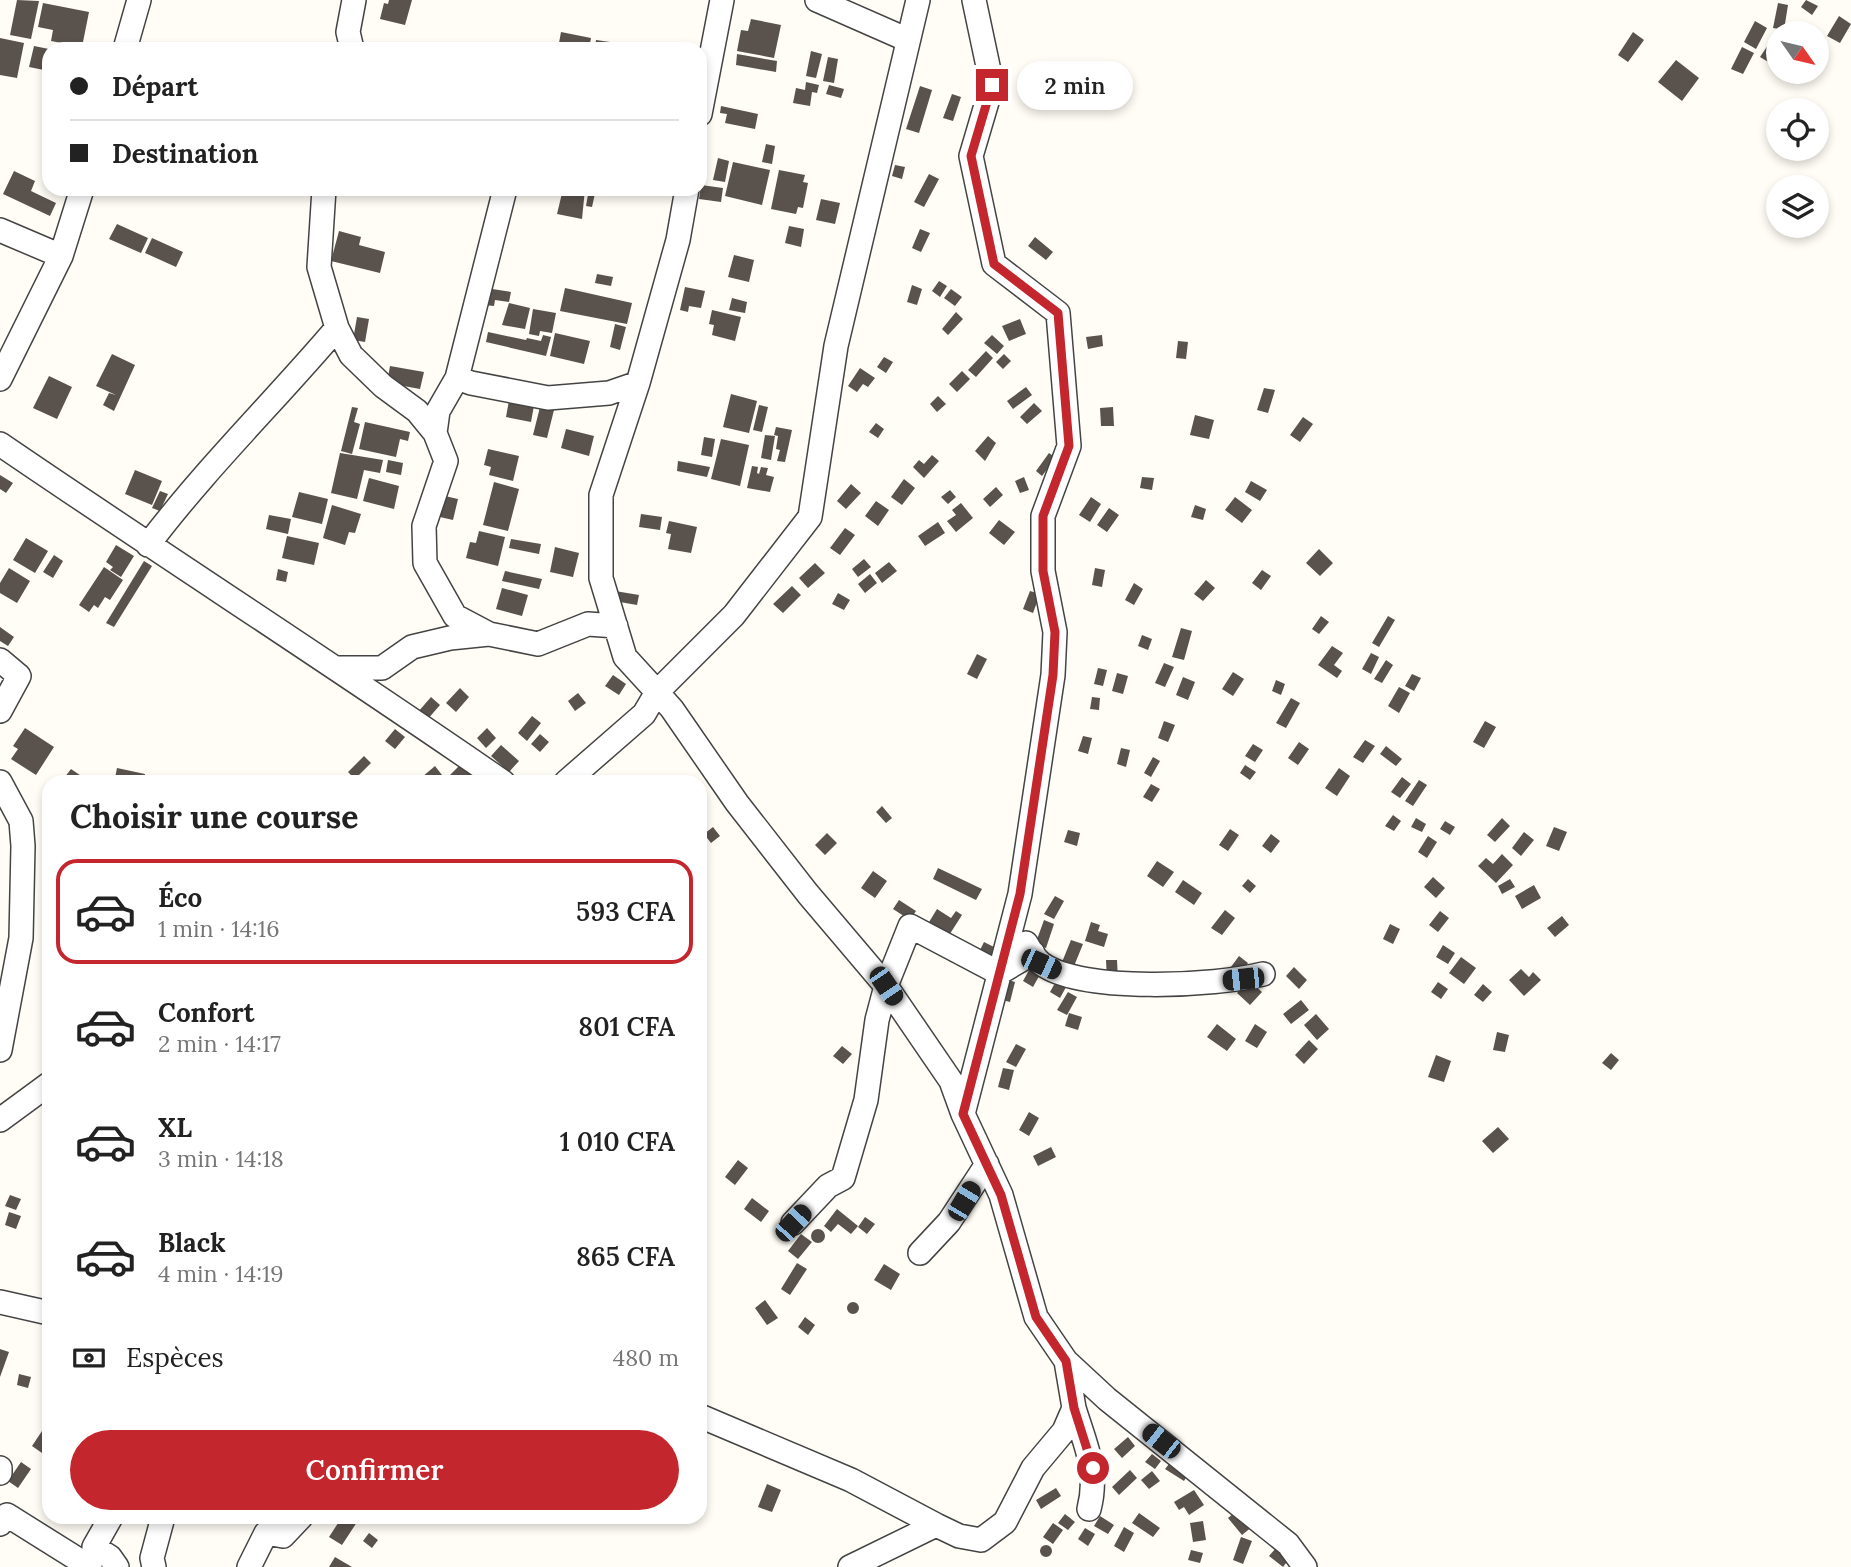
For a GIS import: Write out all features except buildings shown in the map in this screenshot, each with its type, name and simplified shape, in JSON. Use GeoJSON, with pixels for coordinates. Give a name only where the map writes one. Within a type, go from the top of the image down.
{"type":"FeatureCollection","features":[{"type":"Feature","properties":{"kind":"street"},"geometry":{"type":"LineString","coordinates":[[127,42],[139,0]]}},
{"type":"Feature","properties":{"kind":"street"},"geometry":{"type":"LineString","coordinates":[[350,42],[348,32],[354,0]]}},
{"type":"Feature","properties":{"kind":"street"},"geometry":{"type":"LineString","coordinates":[[707,78],[722,0]]}},
{"type":"Feature","properties":{"kind":"street"},"geometry":{"type":"LineString","coordinates":[[817,0],[908,40]]}},
{"type":"Feature","properties":{"kind":"street"},"geometry":{"type":"LineString","coordinates":[[574,775],[644,713],[657,692],[734,615],[810,517],[836,346],[918,0]]}},
{"type":"Feature","properties":{"kind":"street"},"geometry":{"type":"LineString","coordinates":[[963,1114],[1020,894],[1053,675],[1055,632],[1043,571],[1043,516],[1069,446],[1058,313],[994,264],[986,232],[971,156],[992,85],[974,0]]}},
{"type":"Feature","properties":{"kind":"street"},"geometry":{"type":"LineString","coordinates":[[0,379],[61,256],[80,196]]}},
{"type":"Feature","properties":{"kind":"street"},"geometry":{"type":"LineString","coordinates":[[324,196],[319,267],[337,328],[351,355],[383,386],[428,411],[446,461],[424,526],[425,563],[455,616],[489,634],[538,644],[588,624],[616,626]]}},
{"type":"Feature","properties":{"kind":"street"},"geometry":{"type":"LineString","coordinates":[[428,411],[457,378],[475,298],[486,270],[503,196]]}},
{"type":"Feature","properties":{"kind":"street"},"geometry":{"type":"LineString","coordinates":[[686,196],[678,240],[638,383],[601,495],[601,578],[625,657],[672,709],[737,803],[807,894],[886,986],[951,1081],[963,1114],[1001,1195],[1036,1317],[1066,1361],[1107,1399],[1288,1544],[1306,1567]]}},
{"type":"Feature","properties":{"kind":"street"},"geometry":{"type":"LineString","coordinates":[[0,230],[61,256]]}},
{"type":"Feature","properties":{"kind":"street"},"geometry":{"type":"LineString","coordinates":[[148,545],[190,490],[337,328]]}},
{"type":"Feature","properties":{"kind":"street"},"geometry":{"type":"LineString","coordinates":[[457,378],[548,398],[609,393],[638,383]]}},
{"type":"Feature","properties":{"kind":"street"},"geometry":{"type":"LineString","coordinates":[[0,444],[493,775]]}},
{"type":"Feature","properties":{"kind":"street"},"geometry":{"type":"LineString","coordinates":[[337,668],[382,668],[412,648],[450,638],[489,634]]}},
{"type":"Feature","properties":{"kind":"street"},"geometry":{"type":"LineString","coordinates":[[0,660],[19,676],[0,711]]}},
{"type":"Feature","properties":{"kind":"street"},"geometry":{"type":"LineString","coordinates":[[0,782],[21,821],[23,846],[21,938],[0,1050]]}},
{"type":"Feature","properties":{"kind":"street"},"geometry":{"type":"LineString","coordinates":[[1013,921],[1041,964],[1096,983],[1211,983],[1264,974]]}},
{"type":"Feature","properties":{"kind":"street"},"geometry":{"type":"LineString","coordinates":[[793,1223],[828,1186],[843,1178],[866,1100],[877,1020],[886,986],[910,926],[999,973]]}},
{"type":"Feature","properties":{"kind":"street"},"geometry":{"type":"LineString","coordinates":[[999,973],[1033,953]]}},
{"type":"Feature","properties":{"kind":"street"},"geometry":{"type":"LineString","coordinates":[[0,1120],[42,1089]]}},
{"type":"Feature","properties":{"kind":"street"},"geometry":{"type":"LineString","coordinates":[[920,1253],[949,1222],[987,1164]]}},
{"type":"Feature","properties":{"kind":"street"},"geometry":{"type":"LineString","coordinates":[[0,1303],[42,1312]]}},
{"type":"Feature","properties":{"kind":"street"},"geometry":{"type":"LineString","coordinates":[[1066,1361],[1074,1408],[1093,1468],[1094,1488],[1089,1509]]}},
{"type":"Feature","properties":{"kind":"street"},"geometry":{"type":"LineString","coordinates":[[707,1419],[851,1480],[960,1536],[981,1540],[1005,1522],[1033,1468],[1064,1431],[1074,1408]]}},
{"type":"Feature","properties":{"kind":"street"},"geometry":{"type":"LineString","coordinates":[[0,1468],[0,1473]]}},
{"type":"Feature","properties":{"kind":"street"},"geometry":{"type":"LineString","coordinates":[[0,1524],[7,1515],[90,1567]]}},
{"type":"Feature","properties":{"kind":"street"},"geometry":{"type":"LineString","coordinates":[[107,1524],[94,1547],[110,1557],[117,1567]]}},
{"type":"Feature","properties":{"kind":"street"},"geometry":{"type":"LineString","coordinates":[[154,1567],[152,1558],[161,1524]]}},
{"type":"Feature","properties":{"kind":"street"},"geometry":{"type":"LineString","coordinates":[[249,1567],[266,1533],[283,1536],[294,1524]]}},
{"type":"Feature","properties":{"kind":"street"},"geometry":{"type":"LineString","coordinates":[[850,1567],[936,1525]]}},
{"type":"Feature","properties":{"kind":"route"},"geometry":{"type":"LineString","coordinates":[[992,85],[971,156],[986,232],[994,264],[1058,313],[1069,446],[1043,516],[1043,571],[1055,632],[1053,675],[1020,894],[963,1114],[1001,1195],[1036,1317],[1066,1361],[1074,1408],[1093,1468]]}}]}
